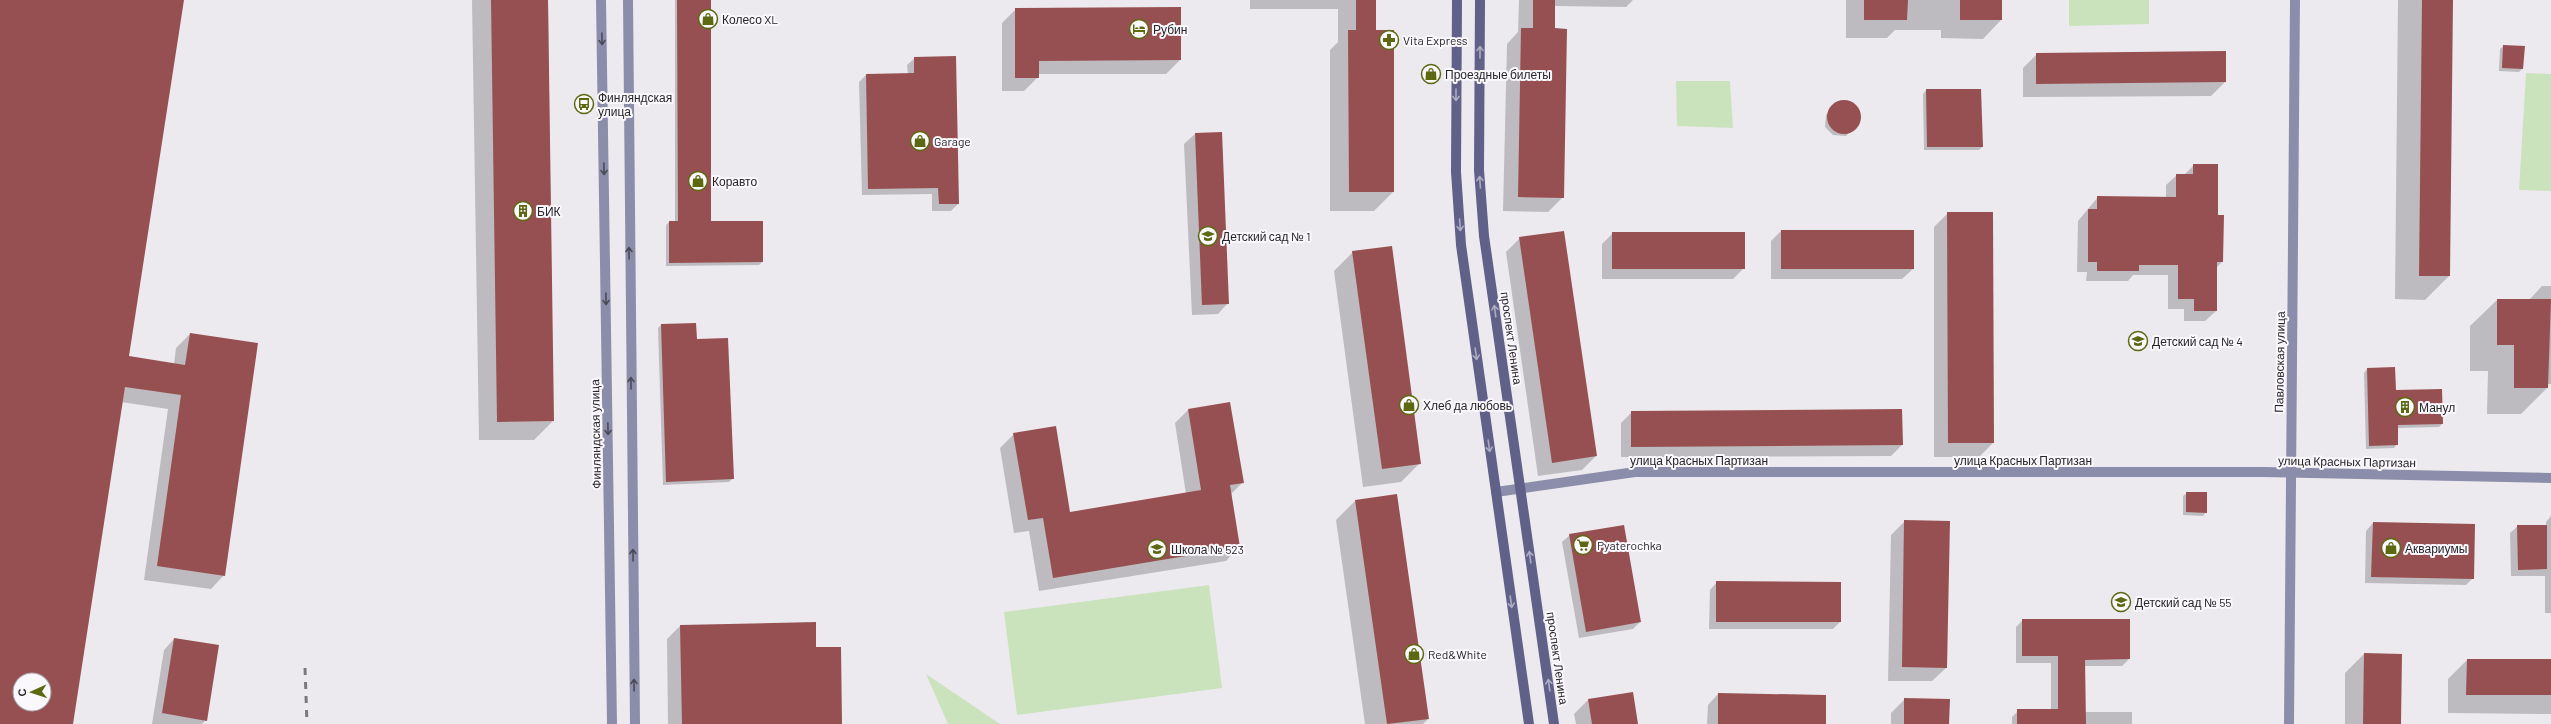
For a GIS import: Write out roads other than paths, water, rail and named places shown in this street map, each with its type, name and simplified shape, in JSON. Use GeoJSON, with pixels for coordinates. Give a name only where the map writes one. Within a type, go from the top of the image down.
{"type":"FeatureCollection","features":[{"type":"Feature","properties":{"kind":"main road"},"geometry":{"type":"LineString","coordinates":[[1457,0],[1456,165],[1458,211],[1464,271],[1529,724]]}},
{"type":"Feature","properties":{"kind":"main road","name":"проспект Ленина"},"geometry":{"type":"LineString","coordinates":[[1480,0],[1479,170],[1482,210],[1554,724]]}},
{"type":"Feature","properties":{"kind":"street","name":"Финляндская улица"},"geometry":{"type":"LineString","coordinates":[[601,0],[612,724]]}},
{"type":"Feature","properties":{"kind":"street"},"geometry":{"type":"LineString","coordinates":[[628,0],[635,724]]}},
{"type":"Feature","properties":{"kind":"street","name":"Павловская улица"},"geometry":{"type":"LineString","coordinates":[[2289,724],[2294,0]]}},
{"type":"Feature","properties":{"kind":"street","name":"улица Красных Партизан"},"geometry":{"type":"LineString","coordinates":[[1496,492],[1635,472],[2263,472],[2291,474],[2551,478]]}},
{"type":"Feature","properties":{"kind":"railway"},"geometry":{"type":"LineString","coordinates":[[305,668],[307,724]]}},
{"type":"Feature","properties":{"kind":"place","name":"Колесо XL"},"geometry":{"type":"Point","coordinates":[708,19]}},
{"type":"Feature","properties":{"kind":"place","name":"Рубин"},"geometry":{"type":"Point","coordinates":[1139,29]}},
{"type":"Feature","properties":{"kind":"place","name":"Vita Express"},"geometry":{"type":"Point","coordinates":[1389,40]}},
{"type":"Feature","properties":{"kind":"place","name":"Проездные билеты"},"geometry":{"type":"Point","coordinates":[1431,74]}},
{"type":"Feature","properties":{"kind":"place","name":"Финляндская улица"},"geometry":{"type":"Point","coordinates":[584,104]}},
{"type":"Feature","properties":{"kind":"place","name":"Garage"},"geometry":{"type":"Point","coordinates":[920,141]}},
{"type":"Feature","properties":{"kind":"place","name":"Коравто"},"geometry":{"type":"Point","coordinates":[698,181]}},
{"type":"Feature","properties":{"kind":"place","name":"БИК"},"geometry":{"type":"Point","coordinates":[523,211]}},
{"type":"Feature","properties":{"kind":"place","name":"Детский сад № 1"},"geometry":{"type":"Point","coordinates":[1208,236]}},
{"type":"Feature","properties":{"kind":"place","name":"Детский сад № 4"},"geometry":{"type":"Point","coordinates":[2138,341]}},
{"type":"Feature","properties":{"kind":"place","name":"Хлеб да любовь"},"geometry":{"type":"Point","coordinates":[1409,405]}},
{"type":"Feature","properties":{"kind":"place","name":"Манул"},"geometry":{"type":"Point","coordinates":[2405,407]}},
{"type":"Feature","properties":{"kind":"place","name":"Pyaterochka"},"geometry":{"type":"Point","coordinates":[1583,545]}},
{"type":"Feature","properties":{"kind":"place","name":"Аквариумы"},"geometry":{"type":"Point","coordinates":[2391,548]}},
{"type":"Feature","properties":{"kind":"place","name":"Школа № 523"},"geometry":{"type":"Point","coordinates":[1157,549]}},
{"type":"Feature","properties":{"kind":"place","name":"Детский сад № 55"},"geometry":{"type":"Point","coordinates":[2121,602]}},
{"type":"Feature","properties":{"kind":"place","name":"Red&White"},"geometry":{"type":"Point","coordinates":[1414,654]}}]}
